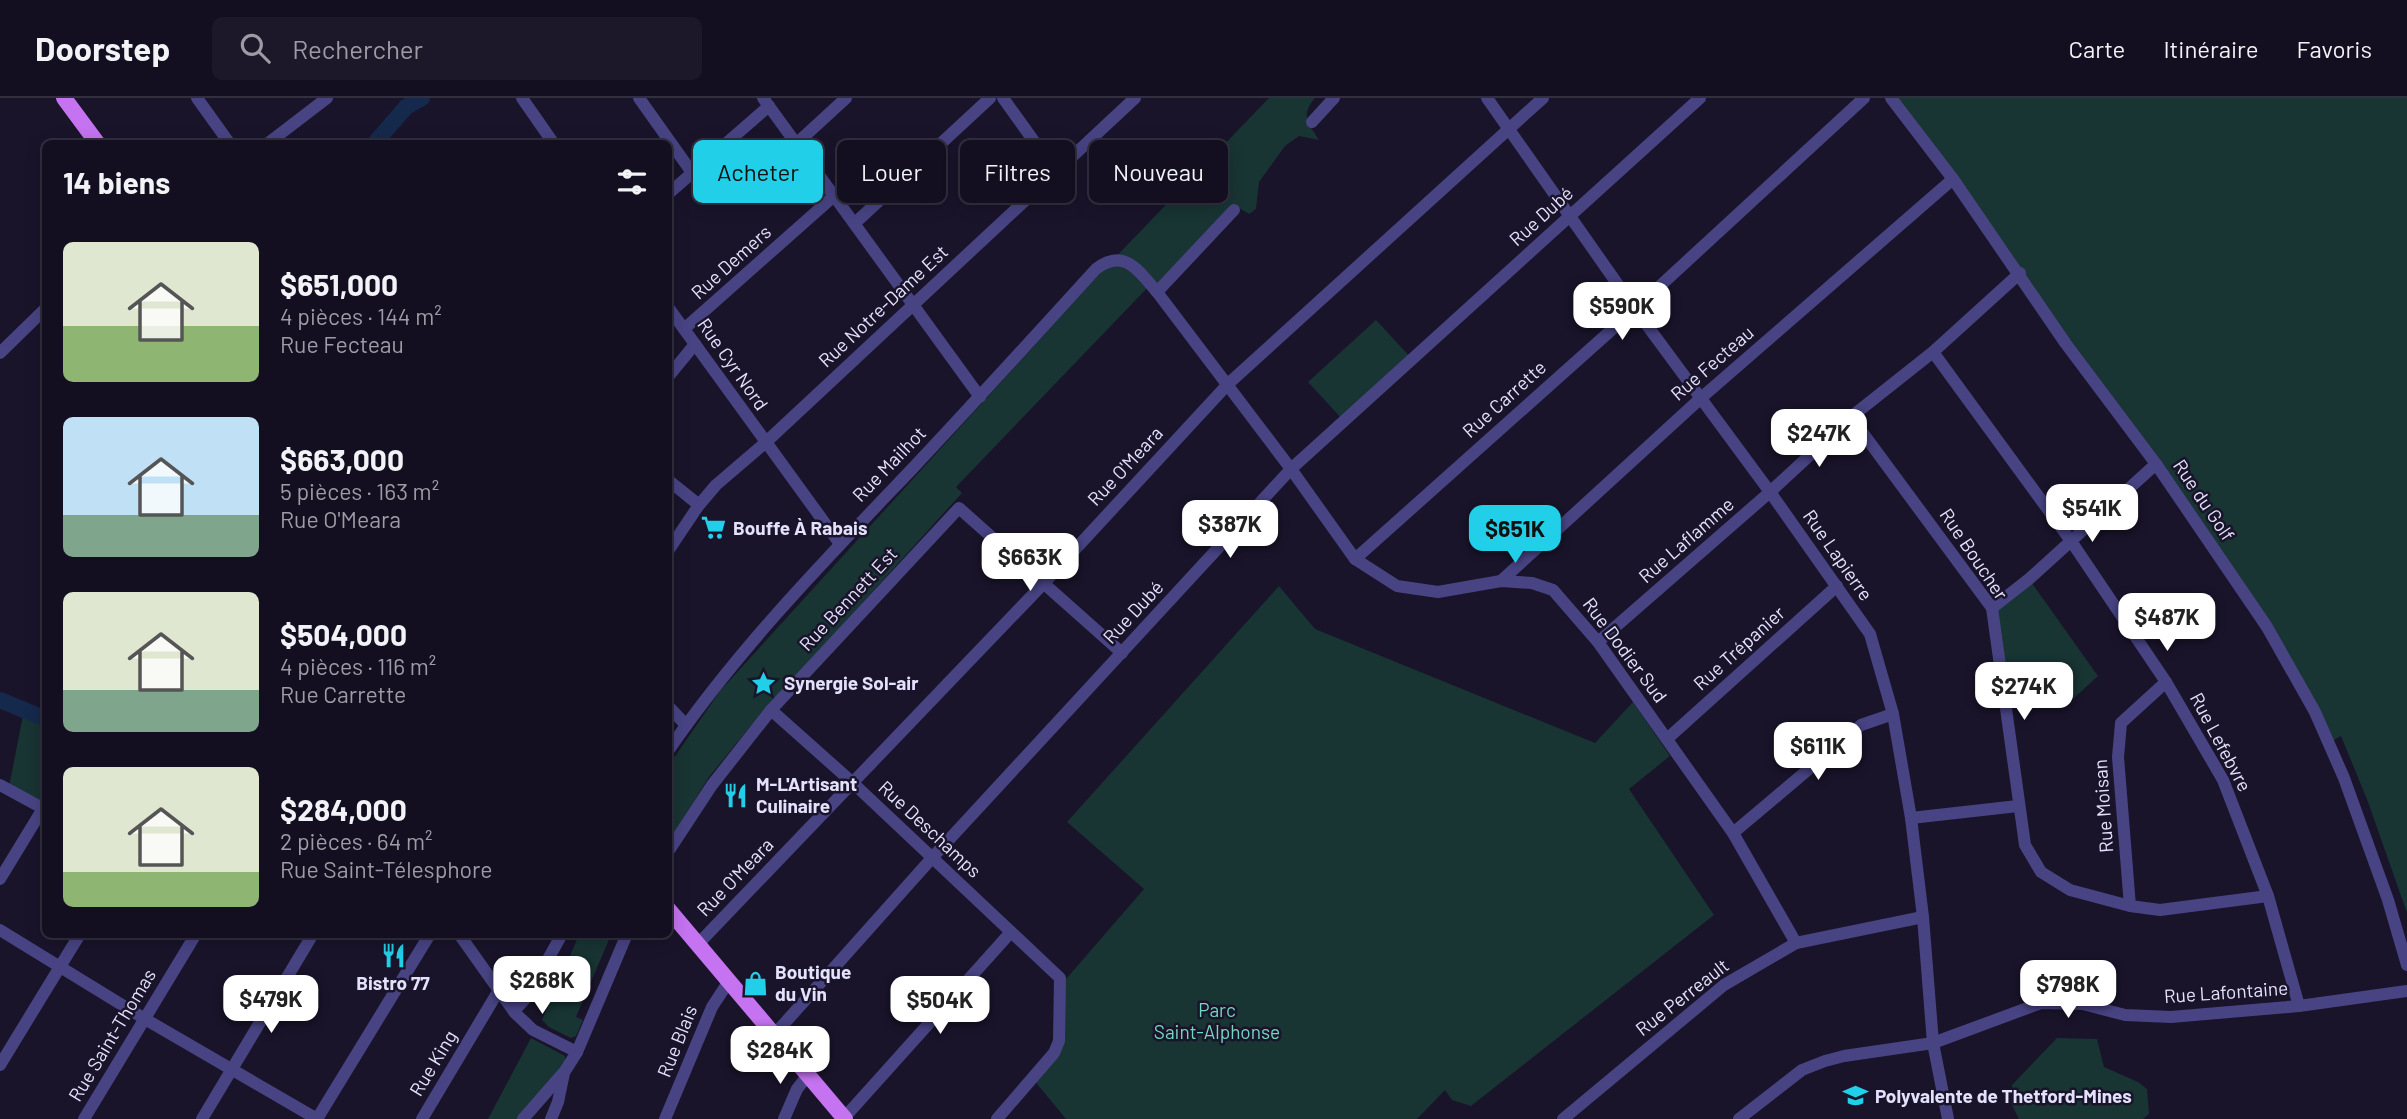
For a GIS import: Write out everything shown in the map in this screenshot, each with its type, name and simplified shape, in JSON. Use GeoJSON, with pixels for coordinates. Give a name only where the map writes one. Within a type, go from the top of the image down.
{"type":"FeatureCollection","features":[{"type":"Feature","properties":{"kind":"main road"},"geometry":{"type":"LineString","coordinates":[[64,98],[95,140]]}},
{"type":"Feature","properties":{"kind":"main road"},"geometry":{"type":"LineString","coordinates":[[672,913],[844,1119]]}},
{"type":"Feature","properties":{"kind":"street"},"geometry":{"type":"LineString","coordinates":[[197,98],[227,140]]}},
{"type":"Feature","properties":{"kind":"street"},"geometry":{"type":"LineString","coordinates":[[272,140],[327,98]]}},
{"type":"Feature","properties":{"kind":"street"},"geometry":{"type":"LineString","coordinates":[[522,98],[551,140]]}},
{"type":"Feature","properties":{"kind":"street"},"geometry":{"type":"LineString","coordinates":[[639,98],[669,140]]}},
{"type":"Feature","properties":{"kind":"street"},"geometry":{"type":"LineString","coordinates":[[800,140],[846,98]]}},
{"type":"Feature","properties":{"kind":"street"},"geometry":{"type":"LineString","coordinates":[[855,223],[990,98]]}},
{"type":"Feature","properties":{"kind":"street"},"geometry":{"type":"LineString","coordinates":[[1003,98],[1033,140]]}},
{"type":"Feature","properties":{"kind":"street","name":"Rue Notre-Dame Est"},"geometry":{"type":"LineString","coordinates":[[1075,154],[1135,98]]}},
{"type":"Feature","properties":{"kind":"street"},"geometry":{"type":"LineString","coordinates":[[1312,122],[1334,98]]}},
{"type":"Feature","properties":{"kind":"street","name":"Rue Lapierre"},"geometry":{"type":"LineString","coordinates":[[1487,98],[1635,309],[1770,492],[1870,634],[1893,713],[1911,818],[1923,917],[1933,1043],[1948,1119]]}},
{"type":"Feature","properties":{"kind":"street","name":"Rue O'Meara"},"geometry":{"type":"LineString","coordinates":[[699,943],[1044,583],[1228,384],[1543,98]]}},
{"type":"Feature","properties":{"kind":"street","name":"Rue Dubé"},"geometry":{"type":"LineString","coordinates":[[774,1035],[932,858],[1291,469],[1700,98]]}},
{"type":"Feature","properties":{"kind":"street","name":"Rue Carrette"},"geometry":{"type":"LineString","coordinates":[[1355,559],[1635,309],[1864,98]]}},
{"type":"Feature","properties":{"kind":"street","name":"Rue du Golf"},"geometry":{"type":"LineString","coordinates":[[1892,98],[2020,273],[2066,344],[2156,464],[2267,628],[2315,712],[2362,825],[2407,965]]}},
{"type":"Feature","properties":{"kind":"street"},"geometry":{"type":"LineString","coordinates":[[727,140],[766,102],[793,140]]}},
{"type":"Feature","properties":{"kind":"street"},"geometry":{"type":"LineString","coordinates":[[672,144],[693,174],[672,191]]}},
{"type":"Feature","properties":{"kind":"street","name":"Rue Fecteau"},"geometry":{"type":"LineString","coordinates":[[1501,581],[1700,398],[1953,179]]}},
{"type":"Feature","properties":{"kind":"street"},"geometry":{"type":"LineString","coordinates":[[823,181],[980,397]]}},
{"type":"Feature","properties":{"kind":"street","name":"Rue Demers"},"geometry":{"type":"LineString","coordinates":[[684,329],[834,196]]}},
{"type":"Feature","properties":{"kind":"street","name":"Rue Notre-Dame Est"},"geometry":{"type":"LineString","coordinates":[[672,545],[716,485],[765,443],[1022,203]]}},
{"type":"Feature","properties":{"kind":"street"},"geometry":{"type":"LineString","coordinates":[[1157,292],[1234,210]]}},
{"type":"Feature","properties":{"kind":"street","name":"Rue Mailhot"},"geometry":{"type":"LineString","coordinates":[[672,745],[722,677],[840,544],[980,397],[1096,269],[1112,259],[1126,261],[1157,292]]}},
{"type":"Feature","properties":{"kind":"street","name":"Rue Laflamme"},"geometry":{"type":"LineString","coordinates":[[1598,642],[1770,492],[1851,417],[1933,352],[2020,273]]}},
{"type":"Feature","properties":{"kind":"street","name":"Rue Dodier Sud"},"geometry":{"type":"LineString","coordinates":[[1157,292],[1228,384],[1355,559],[1397,586],[1438,592],[1501,581],[1532,583],[1553,590],[1598,642],[1733,833],[1796,943]]}},
{"type":"Feature","properties":{"kind":"street"},"geometry":{"type":"LineString","coordinates":[[0,353],[42,312]]}},
{"type":"Feature","properties":{"kind":"street","name":"Rue Cyr Nord"},"geometry":{"type":"LineString","coordinates":[[672,312],[840,544]]}},
{"type":"Feature","properties":{"kind":"street"},"geometry":{"type":"LineString","coordinates":[[672,372],[695,344]]}},
{"type":"Feature","properties":{"kind":"street","name":"Rue Lefebvre"},"geometry":{"type":"LineString","coordinates":[[1933,352],[2071,541],[2166,681],[2223,780],[2268,896],[2299,1006]]}},
{"type":"Feature","properties":{"kind":"street","name":"Rue Boucher"},"geometry":{"type":"LineString","coordinates":[[1851,417],[1992,608],[2025,845],[2041,872],[2070,890],[2160,911],[2268,896]]}},
{"type":"Feature","properties":{"kind":"street"},"geometry":{"type":"LineString","coordinates":[[1992,608],[2029,579],[2156,464]]}},
{"type":"Feature","properties":{"kind":"street"},"geometry":{"type":"LineString","coordinates":[[672,483],[699,505]]}},
{"type":"Feature","properties":{"kind":"street","name":"Rue Bennett Est"},"geometry":{"type":"LineString","coordinates":[[672,846],[712,785],[771,710],[959,508],[1044,583]]}},
{"type":"Feature","properties":{"kind":"street"},"geometry":{"type":"LineString","coordinates":[[1044,583],[1122,653]]}},
{"type":"Feature","properties":{"kind":"street","name":"Rue Trépanier"},"geometry":{"type":"LineString","coordinates":[[1667,738],[1837,586]]}},
{"type":"Feature","properties":{"kind":"street","name":"Rue Moisan"},"geometry":{"type":"LineString","coordinates":[[2130,906],[2118,757],[2122,723],[2166,681]]}},
{"type":"Feature","properties":{"kind":"street"},"geometry":{"type":"LineString","coordinates":[[672,710],[686,725]]}},
{"type":"Feature","properties":{"kind":"street","name":"Rue Deschamps"},"geometry":{"type":"LineString","coordinates":[[771,710],[853,783],[1060,978],[1059,1041],[1054,1053],[997,1119]]}},
{"type":"Feature","properties":{"kind":"street"},"geometry":{"type":"LineString","coordinates":[[1733,833],[1861,724],[1893,713]]}},
{"type":"Feature","properties":{"kind":"street"},"geometry":{"type":"LineString","coordinates":[[0,785],[42,809]]}},
{"type":"Feature","properties":{"kind":"street"},"geometry":{"type":"LineString","coordinates":[[1911,818],[2018,806]]}},
{"type":"Feature","properties":{"kind":"street"},"geometry":{"type":"LineString","coordinates":[[0,879],[42,813]]}},
{"type":"Feature","properties":{"kind":"street","name":"Rue Perreault"},"geometry":{"type":"LineString","coordinates":[[1563,1119],[1724,985],[1796,943],[1923,917]]}},
{"type":"Feature","properties":{"kind":"street"},"geometry":{"type":"LineString","coordinates":[[0,930],[317,1119],[428,938]]}},
{"type":"Feature","properties":{"kind":"street"},"geometry":{"type":"LineString","coordinates":[[844,1119],[1011,932]]}},
{"type":"Feature","properties":{"kind":"street"},"geometry":{"type":"LineString","coordinates":[[0,1065],[78,938]]}},
{"type":"Feature","properties":{"kind":"street","name":"Rue Saint-Thomas"},"geometry":{"type":"LineString","coordinates":[[84,1119],[194,938]]}},
{"type":"Feature","properties":{"kind":"street"},"geometry":{"type":"LineString","coordinates":[[202,1119],[311,938]]}},
{"type":"Feature","properties":{"kind":"street"},"geometry":{"type":"LineString","coordinates":[[462,938],[514,1011],[533,1030],[577,1052]]}},
{"type":"Feature","properties":{"kind":"street"},"geometry":{"type":"LineString","coordinates":[[514,1011],[527,997],[560,938]]}},
{"type":"Feature","properties":{"kind":"street"},"geometry":{"type":"LineString","coordinates":[[523,1119],[565,1071],[577,1052],[624,938]]}},
{"type":"Feature","properties":{"kind":"street","name":"Rue Blais"},"geometry":{"type":"LineString","coordinates":[[665,1119],[712,1007],[729,981]]}},
{"type":"Feature","properties":{"kind":"street","name":"Rue King"},"geometry":{"type":"LineString","coordinates":[[422,1119],[499,990]]}},
{"type":"Feature","properties":{"kind":"street","name":"Rue Lafontaine"},"geometry":{"type":"LineString","coordinates":[[1739,1119],[1802,1070],[1825,1061],[1933,1043],[2040,1003],[2083,1004],[2125,1015],[2171,1017],[2299,1006],[2407,991]]}},
{"type":"Feature","properties":{"kind":"street"},"geometry":{"type":"LineString","coordinates":[[551,1119],[565,1071]]}},
{"type":"Feature","properties":{"kind":"street"},"geometry":{"type":"LineString","coordinates":[[784,1119],[797,1089],[808,1075]]}},
{"type":"Feature","properties":{"kind":"green space"},"geometry":{"type":"Polygon","coordinates":[[[1269,98],[1315,98],[1310,104],[1307,119],[1319,140],[1299,136],[1285,146],[1259,182],[1256,209],[1249,214],[1234,205],[1158,286],[1153,282],[956,487],[962,493],[749,728],[709,777],[672,836],[672,761],[720,691],[1104,269],[1168,203],[1228,203],[1228,140],[1269,98]]]}},
{"type":"Feature","properties":{"kind":"green space"},"geometry":{"type":"Polygon","coordinates":[[[1892,98],[2407,98],[2407,913],[2368,802],[2341,736],[2329,743],[2267,627],[1892,98]]]}},
{"type":"Feature","properties":{"kind":"green space"},"geometry":{"type":"Polygon","coordinates":[[[1376,320],[1412,359],[1344,421],[1308,382],[1376,320]]]}},
{"type":"Feature","properties":{"kind":"green space"},"geometry":{"type":"Polygon","coordinates":[[[2029,579],[2098,676],[2073,699],[2006,708],[1992,608],[2029,579]]]}},
{"type":"Feature","properties":{"kind":"green space","name":"Parc Saint-Alphonse"},"geometry":{"type":"Polygon","coordinates":[[[1279,586],[1315,629],[1595,743],[1633,702],[1670,756],[1629,789],[1714,915],[1471,1106],[1452,1100],[1445,1090],[1417,1119],[1066,1119],[1033,1079],[1054,1053],[1060,986],[1144,889],[1067,822],[1279,586]]]}},
{"type":"Feature","properties":{"kind":"green space"},"geometry":{"type":"Polygon","coordinates":[[[24,710],[42,718],[42,802],[9,787],[24,710]]]}},
{"type":"Feature","properties":{"kind":"green space"},"geometry":{"type":"Polygon","coordinates":[[[578,938],[610,938],[576,1017],[583,1020],[576,1036],[571,1038],[549,1027],[542,1020],[578,938]]]}},
{"type":"Feature","properties":{"kind":"green space"},"geometry":{"type":"Polygon","coordinates":[[[531,1038],[565,1056],[565,1062],[519,1119],[488,1119],[531,1038]]]}},
{"type":"Feature","properties":{"kind":"green space"},"geometry":{"type":"Polygon","coordinates":[[[2057,1038],[2097,1039],[2104,1067],[2138,1082],[2147,1089],[2149,1114],[2143,1119],[2019,1119],[2011,1103],[2012,1085],[2057,1038]]]}},
{"type":"Feature","properties":{"kind":"waterway"},"geometry":{"type":"LineString","coordinates":[[377,140],[406,107],[422,98]]}},
{"type":"Feature","properties":{"kind":"waterway"},"geometry":{"type":"LineString","coordinates":[[0,700],[42,717]]}},
{"type":"Feature","properties":{"kind":"place","name":"Bouffe À Rabais"},"geometry":{"type":"Point","coordinates":[713,528]}},
{"type":"Feature","properties":{"kind":"place","name":"Synergie Sol-air"},"geometry":{"type":"Point","coordinates":[764,683]}},
{"type":"Feature","properties":{"kind":"place","name":"M-L'Artisant Culinaire"},"geometry":{"type":"Point","coordinates":[736,795]}},
{"type":"Feature","properties":{"kind":"place","name":"Bistro 77"},"geometry":{"type":"Point","coordinates":[393,955]}},
{"type":"Feature","properties":{"kind":"place","name":"Boutique du Vin"},"geometry":{"type":"Point","coordinates":[755,983]}},
{"type":"Feature","properties":{"kind":"place","name":"Polyvalente de Thetford-Mines"},"geometry":{"type":"Point","coordinates":[1855,1096]}}]}
